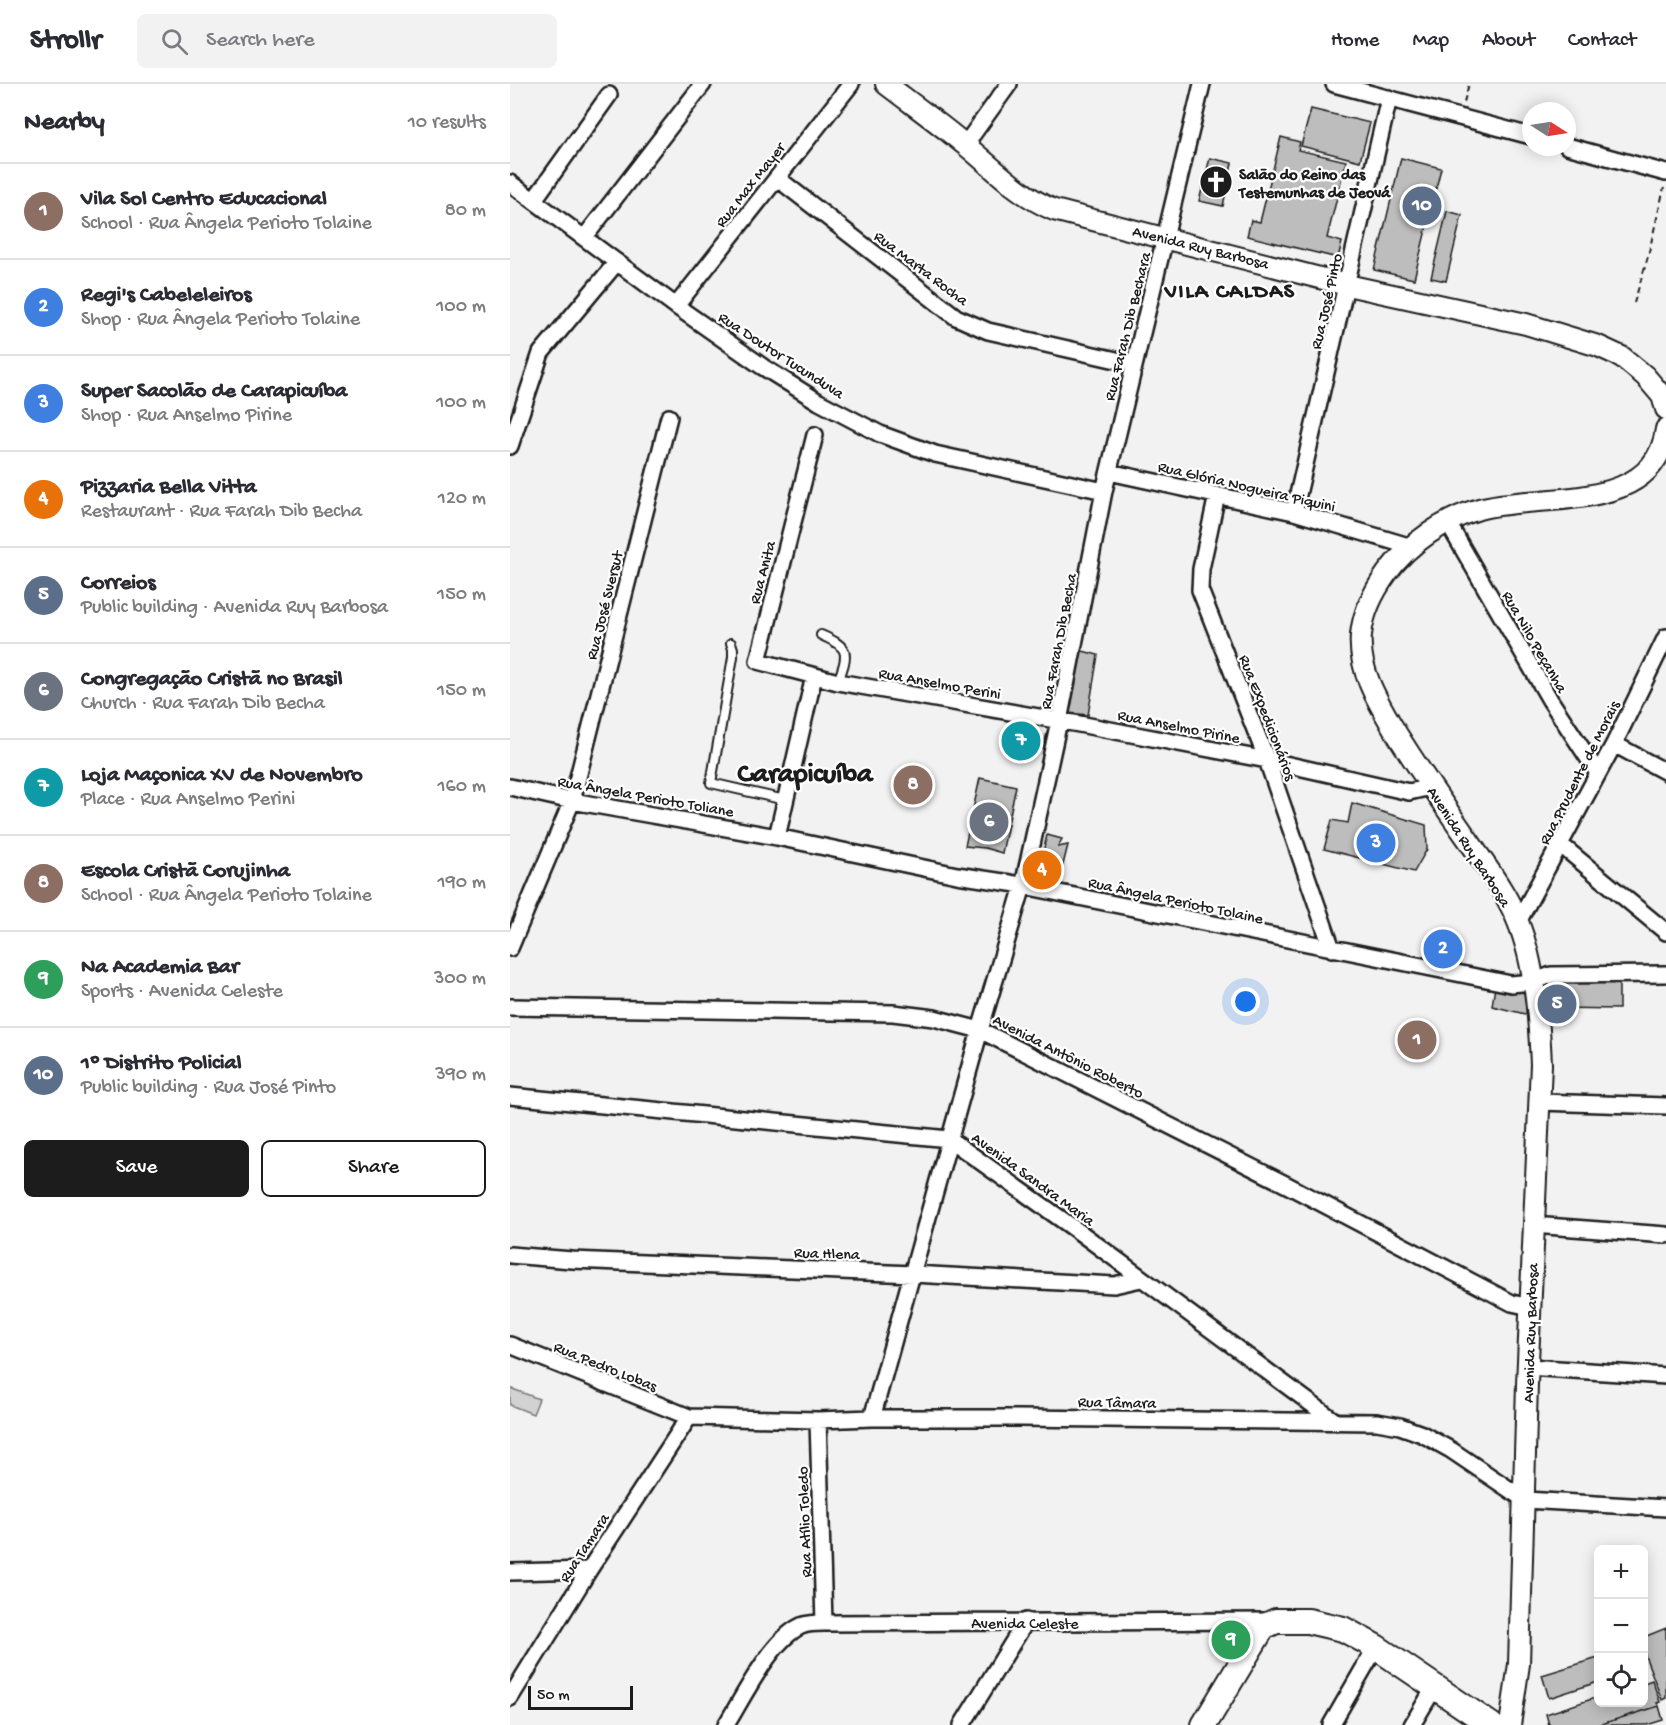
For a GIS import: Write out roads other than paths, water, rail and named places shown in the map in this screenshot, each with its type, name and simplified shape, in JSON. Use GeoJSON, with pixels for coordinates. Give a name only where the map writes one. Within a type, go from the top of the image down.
{"type":"FeatureCollection","features":[{"type":"Feature","properties":{"kind":"main road"},"geometry":{"type":"LineString","coordinates":[[1204,1725],[1263,1628],[1276,1621]]}},
{"type":"Feature","properties":{"kind":"main road","name":"Avenida Celeste"},"geometry":{"type":"LineString","coordinates":[[1276,1621],[1308,1621],[1330,1624],[1343,1629],[1376,1647],[1491,1725]]}},
{"type":"Feature","properties":{"kind":"street"},"geometry":{"type":"LineString","coordinates":[[584,238],[703,84]]}},
{"type":"Feature","properties":{"kind":"street","name":"Rua Max Mayer"},"geometry":{"type":"LineString","coordinates":[[676,306],[851,84]]}},
{"type":"Feature","properties":{"kind":"street","name":"Avenida Ruy Barbosa"},"geometry":{"type":"LineString","coordinates":[[887,84],[965,145],[1021,193],[1054,210],[1347,285],[1526,324],[1598,346],[1622,357],[1645,376],[1662,396],[1666,409]]}},
{"type":"Feature","properties":{"kind":"street"},"geometry":{"type":"LineString","coordinates":[[965,145],[1009,84]]}},
{"type":"Feature","properties":{"kind":"street","name":"Rua Farah Dib Bechara"},"geometry":{"type":"LineString","coordinates":[[1108,472],[1202,84]]}},
{"type":"Feature","properties":{"kind":"street"},"geometry":{"type":"LineString","coordinates":[[1334,84],[1522,134]]}},
{"type":"Feature","properties":{"kind":"street"},"geometry":{"type":"LineString","coordinates":[[534,200],[609,95]]}},
{"type":"Feature","properties":{"kind":"street","name":"Rua José Pinto"},"geometry":{"type":"LineString","coordinates":[[1294,512],[1389,99]]}},
{"type":"Feature","properties":{"kind":"street"},"geometry":{"type":"LineString","coordinates":[[1576,149],[1665,181]]}},
{"type":"Feature","properties":{"kind":"street","name":"Rua Marta Rocha"},"geometry":{"type":"LineString","coordinates":[[777,178],[956,317],[970,325],[1134,364]]}},
{"type":"Feature","properties":{"kind":"street","name":"Rua Doutor Tucunduva"},"geometry":{"type":"LineString","coordinates":[[510,183],[676,306],[783,380],[880,434],[935,454],[1104,491]]}},
{"type":"Feature","properties":{"kind":"street"},"geometry":{"type":"LineString","coordinates":[[511,441],[541,353],[617,262]]}},
{"type":"Feature","properties":{"kind":"street","name":"Rua José Sversut"},"geometry":{"type":"LineString","coordinates":[[510,948],[572,801],[669,417]]}},
{"type":"Feature","properties":{"kind":"street","name":"Rua Anita"},"geometry":{"type":"LineString","coordinates":[[814,676],[758,661],[815,435]]}},
{"type":"Feature","properties":{"kind":"street","name":"Avenida Ruy Barbosa"},"geometry":{"type":"LineString","coordinates":[[1510,1725],[1519,1664],[1527,1367],[1539,1102],[1540,1035],[1533,982],[1518,922],[1504,895],[1380,706],[1369,683],[1361,635],[1368,606],[1379,584],[1398,557],[1448,523],[1465,514],[1502,504],[1573,498],[1609,492],[1637,480],[1657,459],[1665,440]]}},
{"type":"Feature","properties":{"kind":"street","name":"Rua Glória Nogueira Piquini"},"geometry":{"type":"LineString","coordinates":[[1108,472],[1294,512],[1412,548]]}},
{"type":"Feature","properties":{"kind":"street","name":"Rua Farah Dib Becha"},"geometry":{"type":"LineString","coordinates":[[872,1418],[949,1139],[1023,886],[1059,721],[1108,472]]}},
{"type":"Feature","properties":{"kind":"street","name":"Rua Expedicionários"},"geometry":{"type":"LineString","coordinates":[[1217,495],[1201,569],[1200,590],[1267,760],[1332,949]]}},
{"type":"Feature","properties":{"kind":"street","name":"Rua Nilo Peçanha"},"geometry":{"type":"LineString","coordinates":[[1448,523],[1550,700],[1598,773]]}},
{"type":"Feature","properties":{"kind":"street","name":"Rua Prudente de Morais"},"geometry":{"type":"LineString","coordinates":[[1518,922],[1614,744],[1666,637]]}},
{"type":"Feature","properties":{"kind":"street"},"geometry":{"type":"LineString","coordinates":[[777,837],[814,676]]}},
{"type":"Feature","properties":{"kind":"street","name":"Rua Anselmo Perini"},"geometry":{"type":"LineString","coordinates":[[814,676],[1059,721]]}},
{"type":"Feature","properties":{"kind":"street","name":"Rua Anselmo Pirine"},"geometry":{"type":"LineString","coordinates":[[1059,721],[1267,760],[1409,792],[1431,787]]}},
{"type":"Feature","properties":{"kind":"street"},"geometry":{"type":"LineString","coordinates":[[1614,744],[1666,772]]}},
{"type":"Feature","properties":{"kind":"street","name":"Rua Ângela Perioto Toliane"},"geometry":{"type":"LineString","coordinates":[[510,787],[572,801],[777,837]]}},
{"type":"Feature","properties":{"kind":"street","name":"Rua Ângela Perioto Tolaine"},"geometry":{"type":"LineString","coordinates":[[777,837],[957,875],[1023,886],[1511,984],[1533,982],[1551,975],[1666,974]]}},
{"type":"Feature","properties":{"kind":"street"},"geometry":{"type":"LineString","coordinates":[[1561,845],[1666,932]]}},
{"type":"Feature","properties":{"kind":"street","name":"Avenida Antônio Roberto"},"geometry":{"type":"LineString","coordinates":[[510,1007],[893,1012],[934,1018],[980,1030],[1287,1185],[1512,1303],[1530,1306]]}},
{"type":"Feature","properties":{"kind":"street","name":"Avenida Sandra Maria"},"geometry":{"type":"LineString","coordinates":[[510,1096],[949,1139],[1336,1422]]}},
{"type":"Feature","properties":{"kind":"street"},"geometry":{"type":"LineString","coordinates":[[1539,1102],[1666,1106]]}},
{"type":"Feature","properties":{"kind":"street"},"geometry":{"type":"LineString","coordinates":[[1533,1225],[1666,1235]]}},
{"type":"Feature","properties":{"kind":"street","name":"Rua Hlena"},"geometry":{"type":"LineString","coordinates":[[510,1256],[1113,1285],[1141,1279]]}},
{"type":"Feature","properties":{"kind":"street","name":"Rua Pedro Lobas"},"geometry":{"type":"LineString","coordinates":[[510,1345],[688,1417]]}},
{"type":"Feature","properties":{"kind":"street"},"geometry":{"type":"LineString","coordinates":[[1527,1367],[1666,1376]]}},
{"type":"Feature","properties":{"kind":"street","name":"Rua Tâmara"},"geometry":{"type":"LineString","coordinates":[[688,1417],[818,1420],[872,1418],[1377,1422],[1400,1426],[1422,1434],[1451,1450],[1525,1500]]}},
{"type":"Feature","properties":{"kind":"street","name":"Rua Tamara"},"geometry":{"type":"LineString","coordinates":[[510,1698],[688,1417]]}},
{"type":"Feature","properties":{"kind":"street","name":"Rua Atílio Toledo"},"geometry":{"type":"LineString","coordinates":[[818,1420],[824,1623]]}},
{"type":"Feature","properties":{"kind":"street"},"geometry":{"type":"LineString","coordinates":[[1525,1500],[1666,1508]]}},
{"type":"Feature","properties":{"kind":"street"},"geometry":{"type":"LineString","coordinates":[[510,1572],[589,1570]]}},
{"type":"Feature","properties":{"kind":"street","name":"Avenida Celeste"},"geometry":{"type":"LineString","coordinates":[[726,1725],[773,1650],[795,1629],[804,1624],[1276,1621]]}},
{"type":"Feature","properties":{"kind":"street"},"geometry":{"type":"LineString","coordinates":[[962,1725],[1026,1622]]}},
{"type":"Feature","properties":{"kind":"street"},"geometry":{"type":"LineString","coordinates":[[1226,1622],[1247,1632],[1252,1640],[1251,1647]]}},
{"type":"Feature","properties":{"kind":"street"},"geometry":{"type":"LineString","coordinates":[[1331,1725],[1376,1647]]}},
{"type":"Feature","properties":{"kind":"street"},"geometry":{"type":"LineString","coordinates":[[1412,1725],[1434,1688]]}},
{"type":"Feature","properties":{"kind":"lane"},"geometry":{"type":"LineString","coordinates":[[821,635],[839,643],[844,648],[845,663],[838,682]]}},
{"type":"Feature","properties":{"kind":"lane"},"geometry":{"type":"LineString","coordinates":[[730,643],[733,657],[711,783],[785,800]]}},
{"type":"Feature","properties":{"kind":"place","name":"Salão do Reino das Testemunhas de Jeová"},"geometry":{"type":"Point","coordinates":[1216,182]}},
{"type":"Feature","properties":{"kind":"place","name":"1º Distrito Policial"},"geometry":{"type":"Point","coordinates":[1422,206]}},
{"type":"Feature","properties":{"kind":"place","name":"Loja Maçonica XV de Novembro"},"geometry":{"type":"Point","coordinates":[1021,741]}},
{"type":"Feature","properties":{"kind":"place","name":"Escola Cristã Corujinha"},"geometry":{"type":"Point","coordinates":[913,785]}},
{"type":"Feature","properties":{"kind":"place","name":"Congregação Cristã no Brasil"},"geometry":{"type":"Point","coordinates":[989,822]}},
{"type":"Feature","properties":{"kind":"place","name":"Super Sacolão de Carapicuíba"},"geometry":{"type":"Point","coordinates":[1376,843]}},
{"type":"Feature","properties":{"kind":"place","name":"Pizzaria Bella Vitta"},"geometry":{"type":"Point","coordinates":[1042,870]}},
{"type":"Feature","properties":{"kind":"place","name":"Regi's Cabeleleiros"},"geometry":{"type":"Point","coordinates":[1443,949]}},
{"type":"Feature","properties":{"kind":"place","name":"Correios"},"geometry":{"type":"Point","coordinates":[1557,1004]}},
{"type":"Feature","properties":{"kind":"place","name":"Vila Sol Centro Educacional"},"geometry":{"type":"Point","coordinates":[1417,1040]}},
{"type":"Feature","properties":{"kind":"place","name":"Na Academia Bar"},"geometry":{"type":"Point","coordinates":[1231,1640]}},
{"type":"Feature","properties":{"kind":"district","name":"VILA CALDAS"},"geometry":{"type":"Point","coordinates":[1230,289]}},
{"type":"Feature","properties":{"kind":"district","name":"Carapicuíba"},"geometry":{"type":"Point","coordinates":[805,771]}}]}
